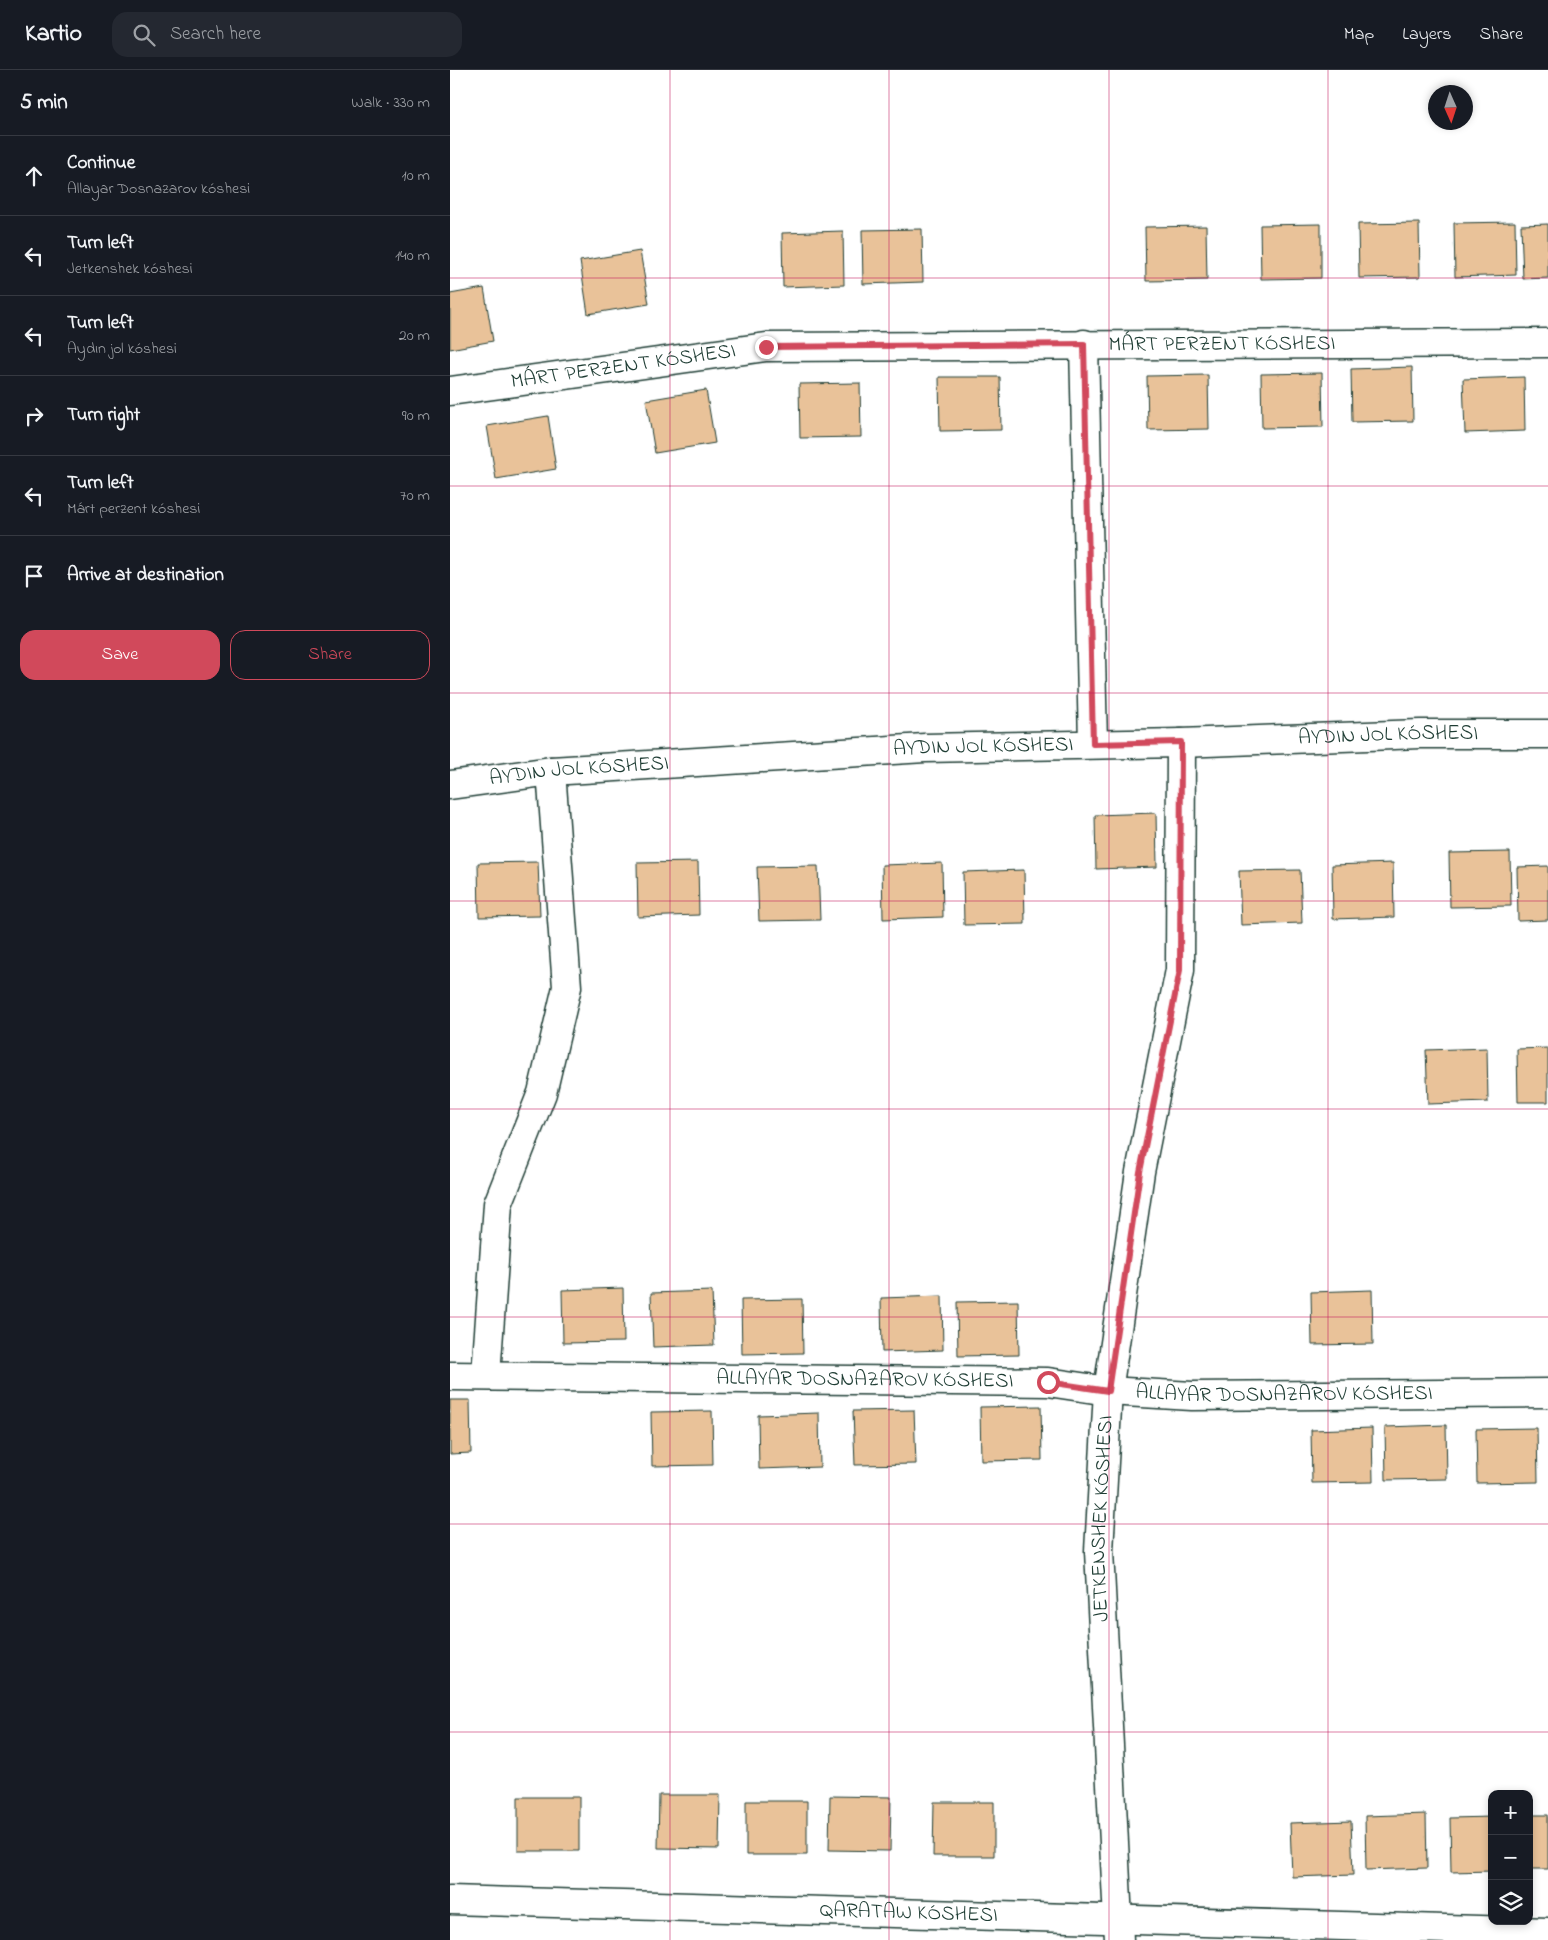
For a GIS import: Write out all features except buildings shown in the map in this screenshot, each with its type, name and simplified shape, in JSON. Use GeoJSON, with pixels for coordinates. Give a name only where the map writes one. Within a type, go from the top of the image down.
{"type":"FeatureCollection","features":[{"type":"Feature","properties":{"kind":"street","name":"MÁRT PERZENT KÓSHESI"},"geometry":{"type":"LineString","coordinates":[[450,391],[766,347],[1548,343]]}},
{"type":"Feature","properties":{"kind":"street"},"geometry":{"type":"LineString","coordinates":[[1084,344],[1093,744]]}},
{"type":"Feature","properties":{"kind":"street"},"geometry":{"type":"LineString","coordinates":[[450,785],[551,771],[925,748],[1420,734],[1548,734]]}},
{"type":"Feature","properties":{"kind":"street","name":"JETKENSHEK KÓSHESI"},"geometry":{"type":"LineString","coordinates":[[1119,1930],[1099,1550],[1108,1391],[1140,1172],[1180,970],[1181,742]]}},
{"type":"Feature","properties":{"kind":"street"},"geometry":{"type":"LineString","coordinates":[[486,1376],[498,1204],[542,1093],[567,987],[551,771]]}},
{"type":"Feature","properties":{"kind":"street","name":"ALLAYAR DOSNAZAROV KÓSHESI"},"geometry":{"type":"LineString","coordinates":[[450,1376],[1048,1382],[1108,1391],[1192,1396],[1548,1392]]}},
{"type":"Feature","properties":{"kind":"street","name":"QARATAW KÓSHESI"},"geometry":{"type":"LineString","coordinates":[[450,1900],[1119,1930],[1548,1932]]}},
{"type":"Feature","properties":{"kind":"route"},"geometry":{"type":"LineString","coordinates":[[766,347],[1084,344],[1093,744],[1181,742],[1180,970],[1140,1172],[1108,1391],[1048,1382]]}}]}
